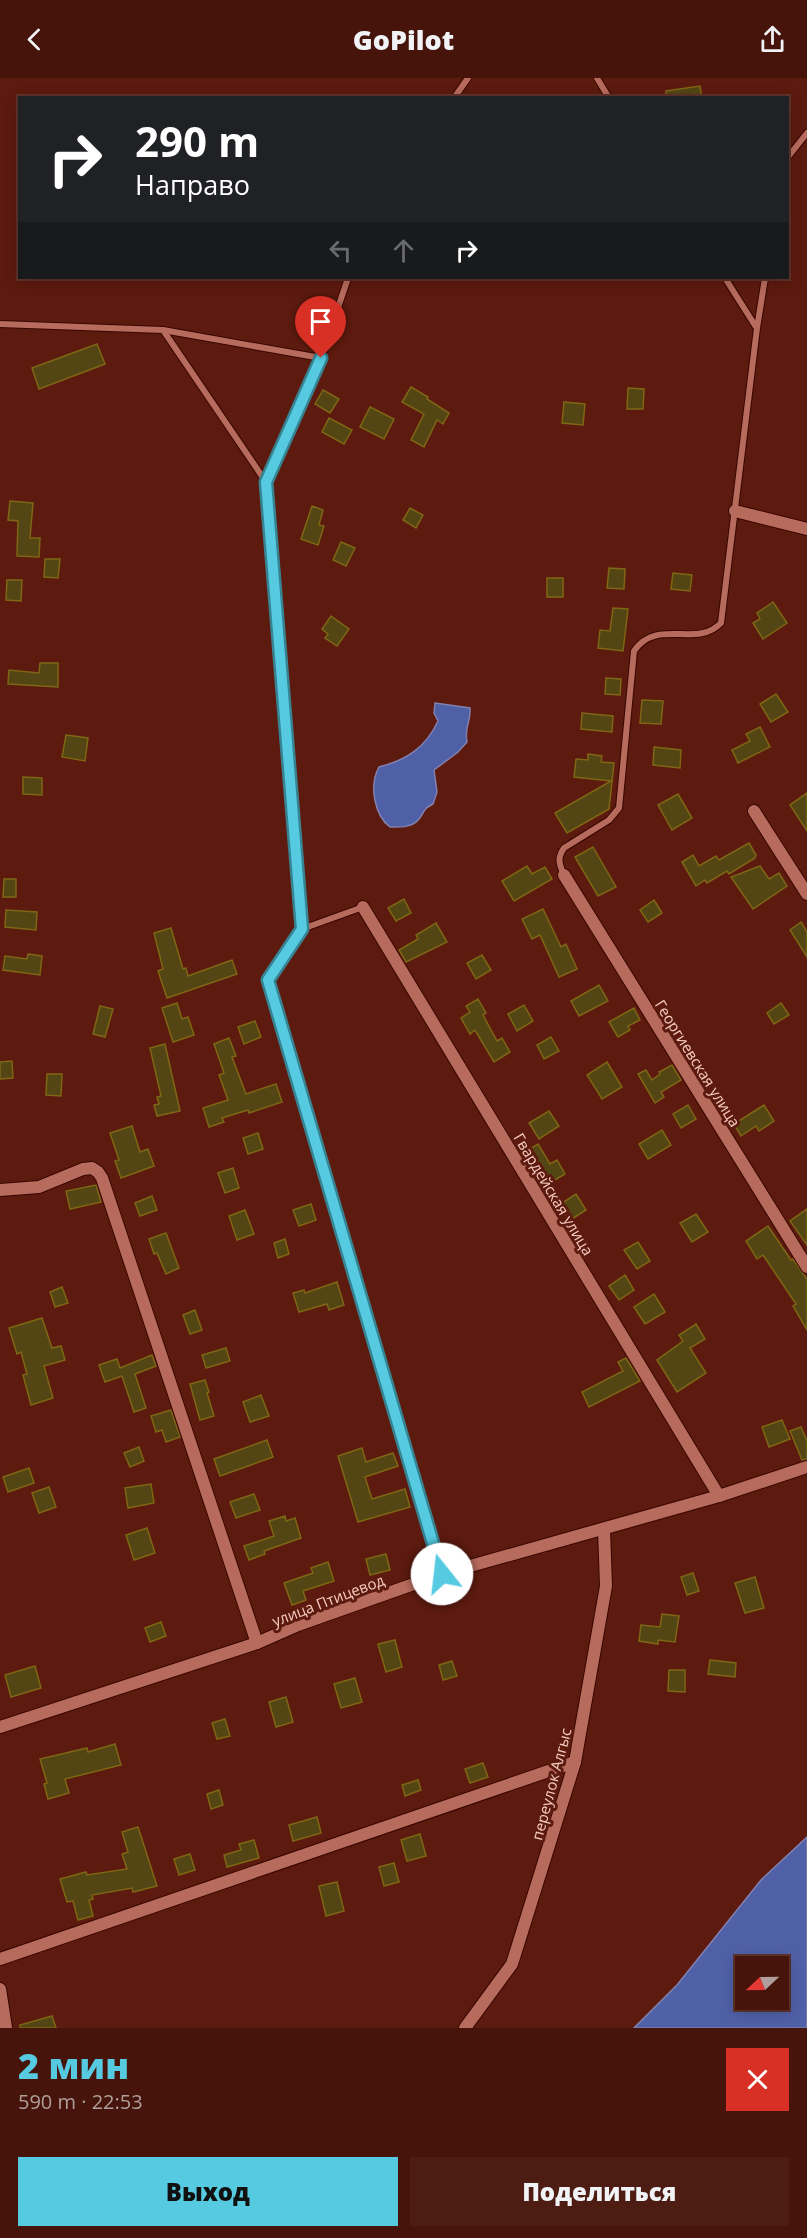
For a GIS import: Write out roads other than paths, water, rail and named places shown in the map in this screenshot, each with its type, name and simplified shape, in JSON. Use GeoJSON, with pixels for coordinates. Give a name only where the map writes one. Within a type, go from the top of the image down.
{"type":"FeatureCollection","features":[{"type":"Feature","properties":{"kind":"street"},"geometry":{"type":"LineString","coordinates":[[735,512],[807,529]]}},
{"type":"Feature","properties":{"kind":"street"},"geometry":{"type":"LineString","coordinates":[[754,811],[807,894]]}},
{"type":"Feature","properties":{"kind":"street","name":"Георгиевская улица"},"geometry":{"type":"LineString","coordinates":[[564,875],[807,1267]]}},
{"type":"Feature","properties":{"kind":"street","name":"Гвардейская улица"},"geometry":{"type":"LineString","coordinates":[[363,907],[719,1496]]}},
{"type":"Feature","properties":{"kind":"street"},"geometry":{"type":"LineString","coordinates":[[0,1190],[39,1187],[83,1169],[92,1168],[102,1178],[257,1643]]}},
{"type":"Feature","properties":{"kind":"street","name":"улица Птицевод"},"geometry":{"type":"LineString","coordinates":[[0,1727],[257,1643],[298,1625],[442,1574],[719,1496],[807,1467]]}},
{"type":"Feature","properties":{"kind":"street","name":"переулок Алгыс"},"geometry":{"type":"LineString","coordinates":[[465,2028],[512,1964],[575,1762],[606,1586],[604,1529]]}},
{"type":"Feature","properties":{"kind":"street"},"geometry":{"type":"LineString","coordinates":[[0,1959],[575,1762]]}},
{"type":"Feature","properties":{"kind":"street"},"geometry":{"type":"LineString","coordinates":[[0,1989],[6,2028]]}},
{"type":"Feature","properties":{"kind":"lane"},"geometry":{"type":"LineString","coordinates":[[455,96],[468,78]]}},
{"type":"Feature","properties":{"kind":"lane"},"geometry":{"type":"LineString","coordinates":[[597,78],[608,96]]}},
{"type":"Feature","properties":{"kind":"lane"},"geometry":{"type":"LineString","coordinates":[[789,157],[807,133]]}},
{"type":"Feature","properties":{"kind":"lane"},"geometry":{"type":"LineString","coordinates":[[302,929],[266,482],[321,358],[348,279]]}},
{"type":"Feature","properties":{"kind":"lane"},"geometry":{"type":"LineString","coordinates":[[725,279],[757,328]]}},
{"type":"Feature","properties":{"kind":"lane"},"geometry":{"type":"LineString","coordinates":[[564,875],[559,863],[559,855],[564,848],[609,820],[619,808],[634,651],[641,640],[652,635],[704,633],[714,630],[721,623],[765,279]]}},
{"type":"Feature","properties":{"kind":"lane"},"geometry":{"type":"LineString","coordinates":[[0,324],[164,330],[321,358]]}},
{"type":"Feature","properties":{"kind":"lane"},"geometry":{"type":"LineString","coordinates":[[164,330],[266,482]]}},
{"type":"Feature","properties":{"kind":"lane"},"geometry":{"type":"LineString","coordinates":[[363,907],[302,929],[268,980],[442,1574]]}},
{"type":"Feature","properties":{"kind":"water"},"geometry":{"type":"Polygon","coordinates":[[[435,703],[470,708],[466,732],[467,742],[458,752],[434,770],[437,792],[433,804],[413,824],[390,827],[380,815],[377,807],[374,791],[376,774],[379,767],[407,756],[428,738],[438,721],[434,713],[435,703]]]}},
{"type":"Feature","properties":{"kind":"water"},"geometry":{"type":"Polygon","coordinates":[[[807,1837],[807,2028],[634,2028],[677,1985],[761,1880],[807,1837]]]}}]}
